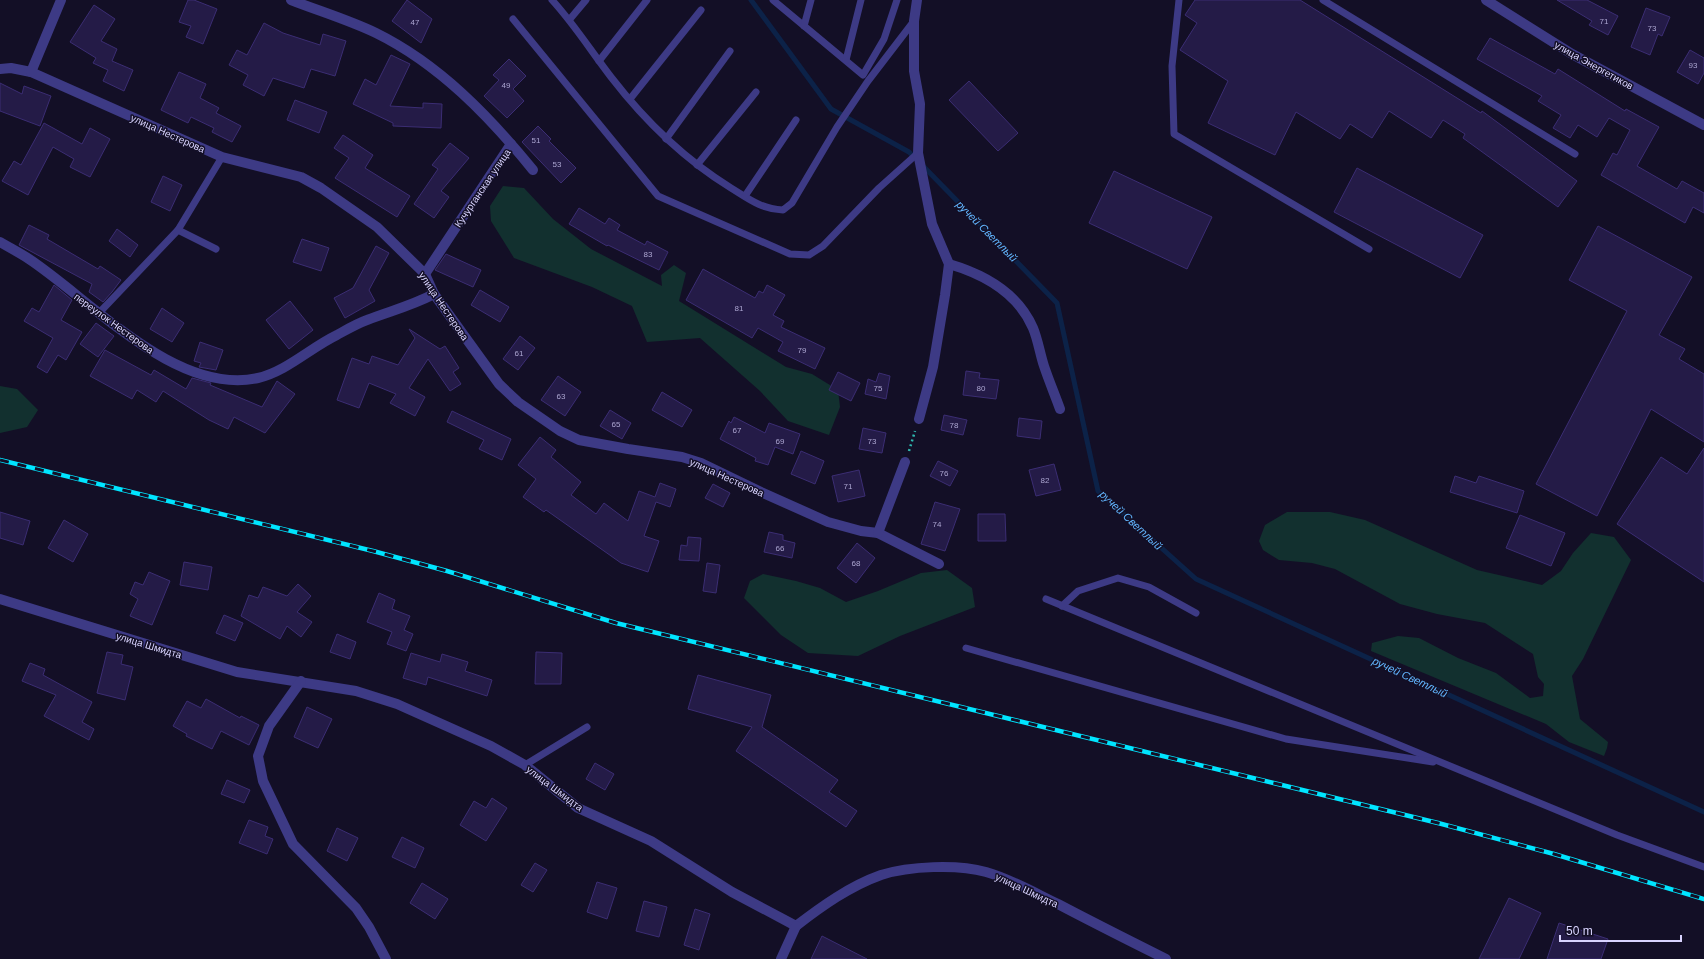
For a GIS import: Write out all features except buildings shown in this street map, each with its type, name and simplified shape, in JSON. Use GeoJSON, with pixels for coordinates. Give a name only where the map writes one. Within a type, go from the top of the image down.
{"type":"FeatureCollection","features":[{"type":"Feature","properties":{"kind":"street"},"geometry":{"type":"LineString","coordinates":[[31,72],[61,0]]}},
{"type":"Feature","properties":{"kind":"street","name":"Кучурганская улица"},"geometry":{"type":"LineString","coordinates":[[291,0],[376,33],[420,58],[452,83],[511,144],[425,274]]}},
{"type":"Feature","properties":{"kind":"street"},"geometry":{"type":"LineString","coordinates":[[917,0],[914,21],[914,71],[920,104],[917,154],[932,224],[949,264],[933,367],[919,419]]}},
{"type":"Feature","properties":{"kind":"street","name":"улица Энергетиков"},"geometry":{"type":"LineString","coordinates":[[1486,0],[1572,54],[1704,125]]}},
{"type":"Feature","properties":{"kind":"street","name":"улица Нестерова"},"geometry":{"type":"LineString","coordinates":[[0,69],[11,68],[31,72],[222,158],[301,177],[321,188],[377,227],[425,274],[434,294],[499,384],[536,416],[560,431],[579,440],[682,457],[701,463],[828,522],[861,532],[878,533]]}},
{"type":"Feature","properties":{"kind":"street"},"geometry":{"type":"LineString","coordinates":[[511,144],[533,170]]}},
{"type":"Feature","properties":{"kind":"street","name":"переулок Нестерова"},"geometry":{"type":"LineString","coordinates":[[0,242],[29,259],[99,313],[158,355],[212,378],[235,381],[258,378],[281,369],[348,329],[367,320],[414,304],[434,294]]}},
{"type":"Feature","properties":{"kind":"street"},"geometry":{"type":"LineString","coordinates":[[949,264],[968,270],[998,286],[1016,301],[1033,328],[1060,409]]}},
{"type":"Feature","properties":{"kind":"street"},"geometry":{"type":"LineString","coordinates":[[905,462],[878,533],[939,564]]}},
{"type":"Feature","properties":{"kind":"street","name":"улица Шмидта"},"geometry":{"type":"LineString","coordinates":[[0,599],[237,672],[301,681],[356,691],[397,704],[491,746],[525,765],[578,808],[651,841],[732,892],[796,926]]}},
{"type":"Feature","properties":{"kind":"street"},"geometry":{"type":"LineString","coordinates":[[301,681],[269,726],[258,756],[263,781],[293,844],[356,908],[386,959]]}},
{"type":"Feature","properties":{"kind":"street","name":"улица Шмидта"},"geometry":{"type":"LineString","coordinates":[[781,959],[796,926],[820,908],[850,889],[881,875],[914,868],[948,867],[986,872],[1022,886],[1166,959]]}},
{"type":"Feature","properties":{"kind":"lane"},"geometry":{"type":"LineString","coordinates":[[552,0],[570,19],[612,78],[666,139],[697,165],[745,196],[760,205],[772,209],[783,210],[792,202],[837,127],[868,81],[914,21]]}},
{"type":"Feature","properties":{"kind":"lane"},"geometry":{"type":"LineString","coordinates":[[570,19],[586,0]]}},
{"type":"Feature","properties":{"kind":"lane"},"geometry":{"type":"LineString","coordinates":[[599,61],[647,0]]}},
{"type":"Feature","properties":{"kind":"lane"},"geometry":{"type":"LineString","coordinates":[[772,0],[863,75],[884,39],[897,0]]}},
{"type":"Feature","properties":{"kind":"lane"},"geometry":{"type":"LineString","coordinates":[[804,26],[811,0]]}},
{"type":"Feature","properties":{"kind":"lane"},"geometry":{"type":"LineString","coordinates":[[846,60],[861,0]]}},
{"type":"Feature","properties":{"kind":"lane"},"geometry":{"type":"LineString","coordinates":[[1179,0],[1172,66],[1174,134],[1369,249]]}},
{"type":"Feature","properties":{"kind":"lane"},"geometry":{"type":"LineString","coordinates":[[1323,0],[1575,154]]}},
{"type":"Feature","properties":{"kind":"lane"},"geometry":{"type":"LineString","coordinates":[[630,99],[701,10]]}},
{"type":"Feature","properties":{"kind":"lane"},"geometry":{"type":"LineString","coordinates":[[513,19],[658,196],[790,254],[809,255],[823,246],[879,188],[917,154]]}},
{"type":"Feature","properties":{"kind":"lane"},"geometry":{"type":"LineString","coordinates":[[666,139],[730,51]]}},
{"type":"Feature","properties":{"kind":"lane"},"geometry":{"type":"LineString","coordinates":[[697,165],[756,92]]}},
{"type":"Feature","properties":{"kind":"lane"},"geometry":{"type":"LineString","coordinates":[[745,196],[796,120]]}},
{"type":"Feature","properties":{"kind":"lane"},"geometry":{"type":"LineString","coordinates":[[99,313],[178,230],[222,158]]}},
{"type":"Feature","properties":{"kind":"lane"},"geometry":{"type":"LineString","coordinates":[[178,230],[216,249]]}},
{"type":"Feature","properties":{"kind":"lane"},"geometry":{"type":"LineString","coordinates":[[1062,606],[1078,591],[1118,578],[1149,587],[1196,613]]}},
{"type":"Feature","properties":{"kind":"lane"},"geometry":{"type":"LineString","coordinates":[[1046,599],[1617,836],[1704,867]]}},
{"type":"Feature","properties":{"kind":"lane"},"geometry":{"type":"LineString","coordinates":[[966,648],[1286,739],[1446,764]]}},
{"type":"Feature","properties":{"kind":"lane"},"geometry":{"type":"LineString","coordinates":[[525,765],[587,727]]}},
{"type":"Feature","properties":{"kind":"path"},"geometry":{"type":"LineString","coordinates":[[905,462],[919,419]]}},
{"type":"Feature","properties":{"kind":"green space"},"geometry":{"type":"Polygon","coordinates":[[[503,186],[524,188],[553,219],[591,249],[662,286],[661,275],[674,265],[686,273],[679,301],[786,367],[812,374],[838,390],[840,407],[829,435],[788,421],[760,391],[700,338],[647,342],[632,306],[592,287],[514,258],[491,221],[490,206],[503,186]]]}},
{"type":"Feature","properties":{"kind":"green space"},"geometry":{"type":"Polygon","coordinates":[[[0,386],[17,389],[38,410],[27,427],[0,433],[0,386]]]}},
{"type":"Feature","properties":{"kind":"green space"},"geometry":{"type":"Polygon","coordinates":[[[1287,512],[1330,512],[1365,520],[1477,570],[1542,585],[1561,571],[1573,553],[1591,533],[1614,537],[1631,560],[1583,659],[1572,676],[1580,719],[1608,742],[1604,756],[1569,742],[1546,724],[1371,651],[1372,643],[1398,636],[1419,638],[1458,658],[1496,673],[1530,698],[1543,696],[1544,684],[1538,677],[1533,654],[1485,623],[1437,614],[1400,604],[1335,569],[1312,563],[1279,560],[1263,550],[1259,541],[1265,525],[1287,512]]]}},
{"type":"Feature","properties":{"kind":"green space"},"geometry":{"type":"Polygon","coordinates":[[[947,570],[972,588],[975,607],[900,636],[858,656],[808,653],[781,635],[744,598],[750,581],[763,574],[820,588],[846,602],[878,591],[921,573],[947,570]]]}},
{"type":"Feature","properties":{"kind":"waterway","name":"ручей Светлый"},"geometry":{"type":"LineString","coordinates":[[751,0],[831,109],[909,152],[916,159]]}},
{"type":"Feature","properties":{"kind":"waterway","name":"ручей Светлый"},"geometry":{"type":"LineString","coordinates":[[923,166],[1057,303],[1098,491],[1196,579],[1704,812]]}},
{"type":"Feature","properties":{"kind":"railway"},"geometry":{"type":"LineString","coordinates":[[0,460],[373,551],[447,571],[616,623],[1438,823],[1554,854],[1704,899]]}}]}
